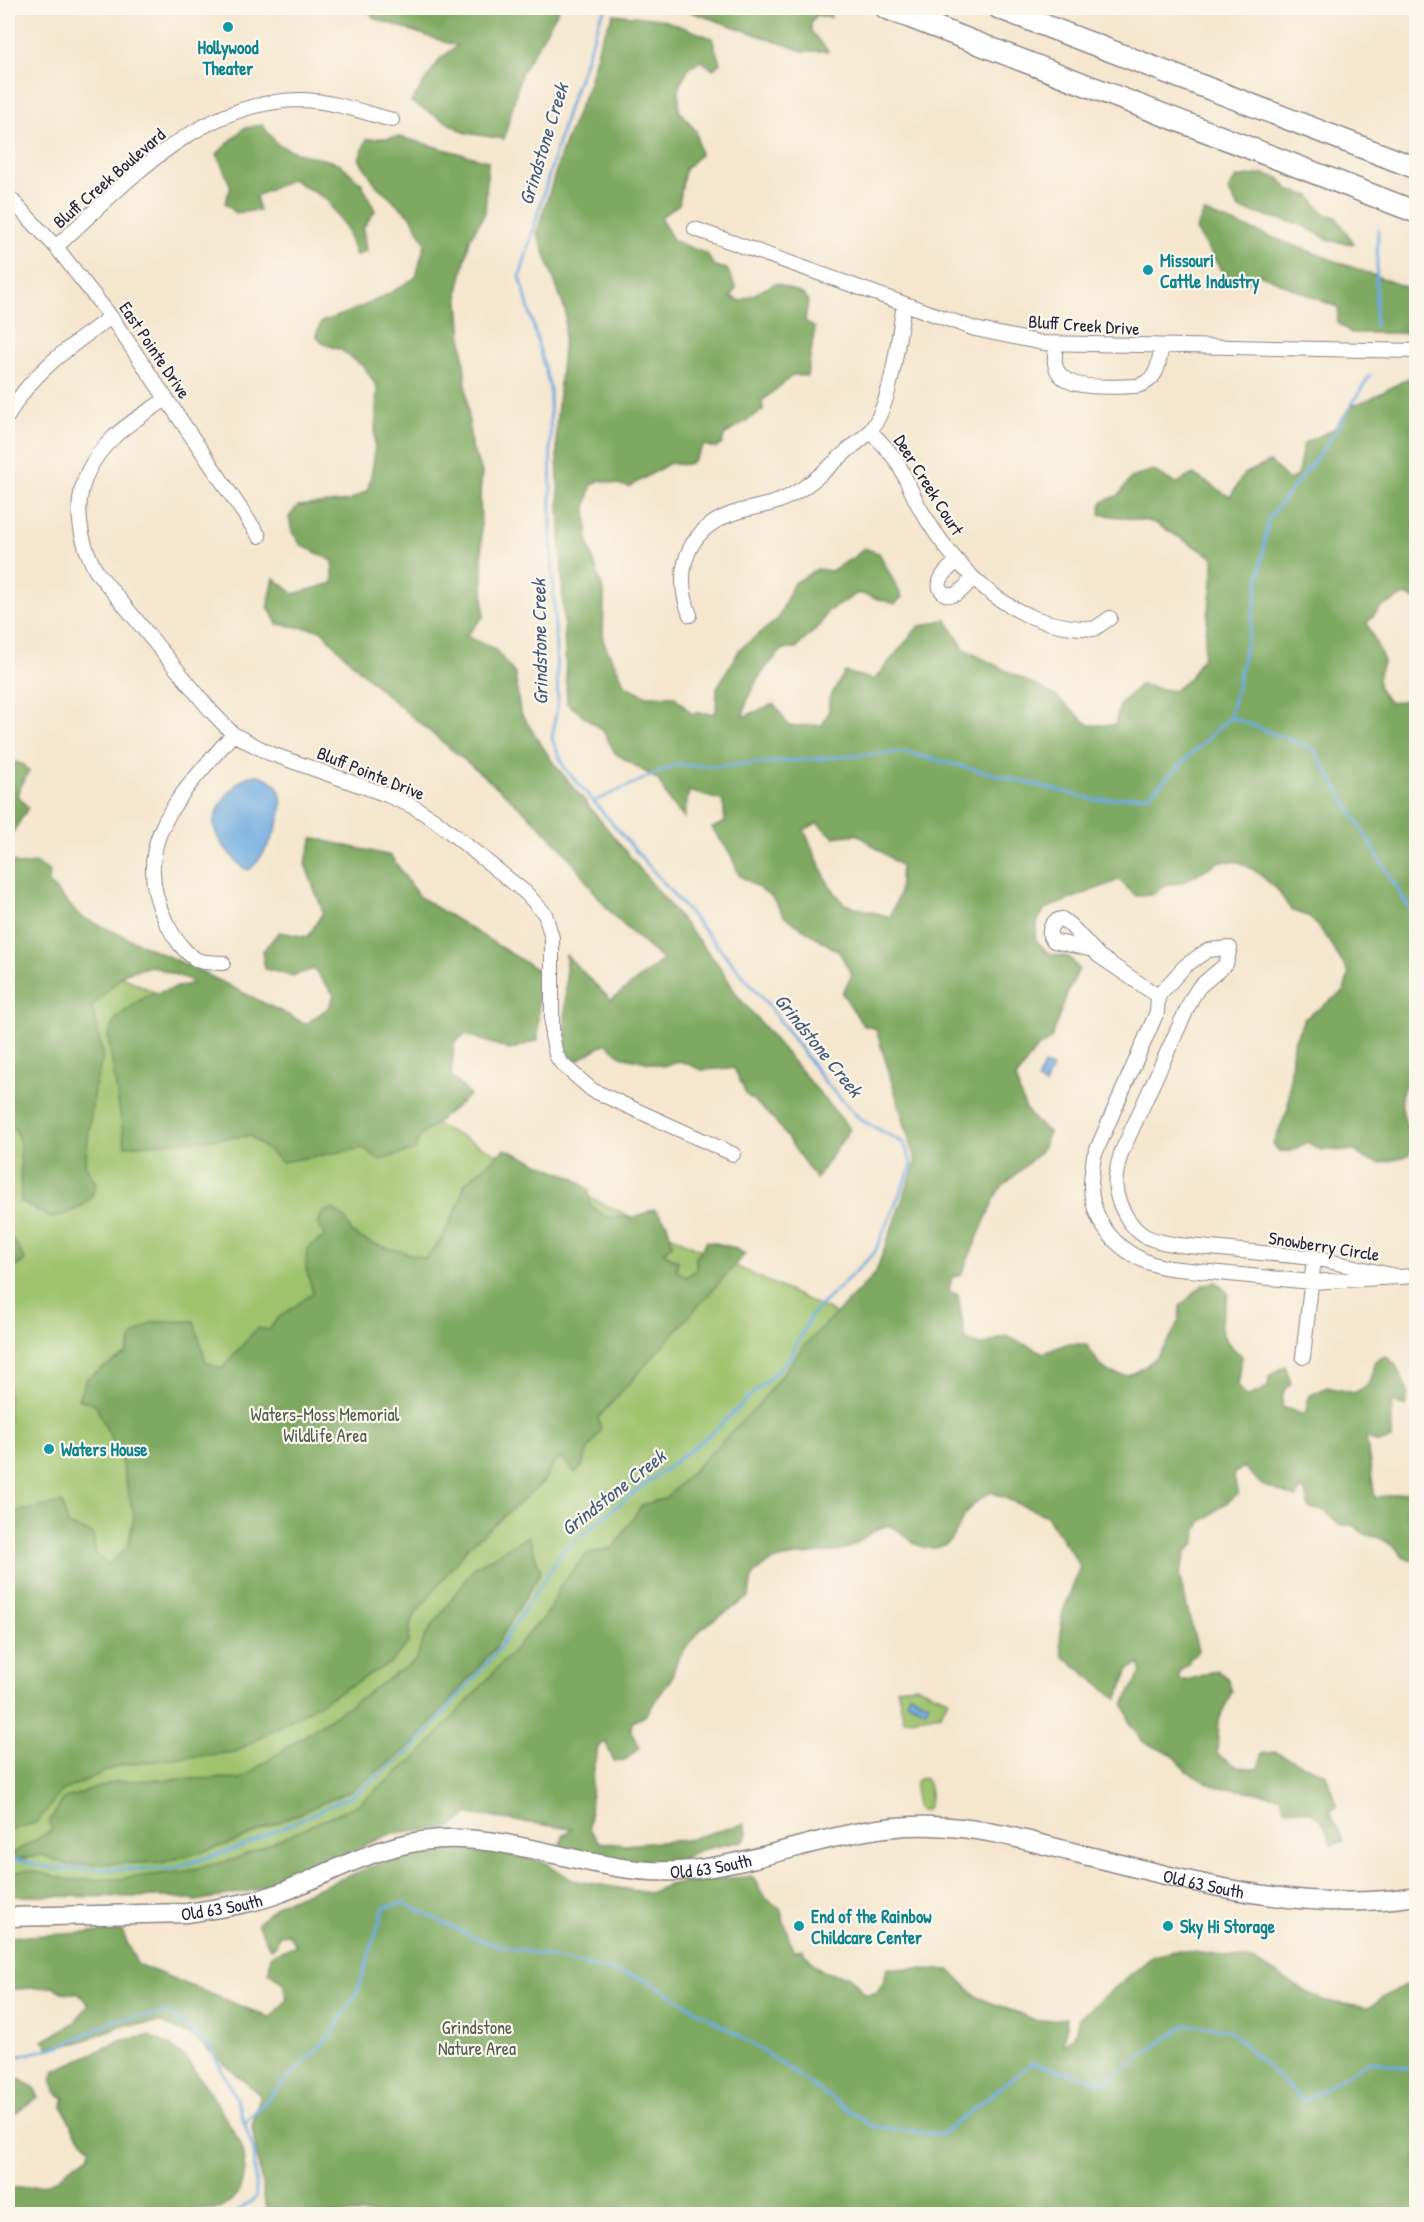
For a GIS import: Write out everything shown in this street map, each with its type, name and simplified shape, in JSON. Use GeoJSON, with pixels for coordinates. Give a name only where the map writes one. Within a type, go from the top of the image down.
{"type":"FeatureCollection","features":[{"type":"Feature","properties":{"kind":"highway"},"geometry":{"type":"LineString","coordinates":[[886,8],[1416,212]]}},
{"type":"Feature","properties":{"kind":"highway"},"geometry":{"type":"LineString","coordinates":[[999,8],[1416,168]]}},
{"type":"Feature","properties":{"kind":"main road","name":"Old 63 South"},"geometry":{"type":"LineString","coordinates":[[8,1917],[187,1912],[213,1909],[276,1894],[397,1845],[424,1840],[456,1838],[485,1840],[629,1870],[675,1871],[704,1868],[871,1830],[922,1825],[976,1829],[1216,1887],[1278,1897],[1319,1901],[1384,1902],[1416,1896]]}},
{"type":"Feature","properties":{"kind":"street","name":"Bluff Creek Boulevard"},"geometry":{"type":"LineString","coordinates":[[56,247],[150,162],[185,136],[222,116],[259,105],[302,100],[331,104],[392,120]]}},
{"type":"Feature","properties":{"kind":"street","name":"East Pointe Drive"},"geometry":{"type":"LineString","coordinates":[[8,196],[56,247],[111,317],[259,536]]}},
{"type":"Feature","properties":{"kind":"street","name":"Bluff Creek Drive"},"geometry":{"type":"LineString","coordinates":[[695,229],[904,304],[1004,336],[1056,344],[1416,351]]}},
{"type":"Feature","properties":{"kind":"street"},"geometry":{"type":"LineString","coordinates":[[690,615],[684,598],[682,578],[686,560],[693,545],[704,531],[717,521],[732,514],[779,501],[802,488],[870,431],[885,406],[904,304]]}},
{"type":"Feature","properties":{"kind":"street"},"geometry":{"type":"LineString","coordinates":[[8,416],[30,383],[54,360],[111,317]]}},
{"type":"Feature","properties":{"kind":"street"},"geometry":{"type":"LineString","coordinates":[[1056,344],[1057,370],[1066,381],[1081,385],[1144,385],[1156,374],[1161,347]]}},
{"type":"Feature","properties":{"kind":"street","name":"Bluff Pointe Drive"},"geometry":{"type":"LineString","coordinates":[[166,399],[115,436],[97,455],[84,480],[79,506],[79,527],[85,551],[102,580],[211,711],[233,734],[269,753],[387,795],[414,807],[435,820],[526,893],[545,914],[552,938],[552,1035],[556,1055],[562,1065],[592,1090],[733,1154]]}},
{"type":"Feature","properties":{"kind":"street","name":"Deer Creek Court"},"geometry":{"type":"LineString","coordinates":[[870,431],[896,461],[922,513],[936,534],[973,578],[1003,602],[1041,621],[1066,627],[1094,629],[1110,618]]}},
{"type":"Feature","properties":{"kind":"street"},"geometry":{"type":"LineString","coordinates":[[957,561],[940,579],[941,592],[953,596],[973,578]]}},
{"type":"Feature","properties":{"kind":"street"},"geometry":{"type":"LineString","coordinates":[[223,963],[199,961],[176,939],[162,915],[157,900],[153,869],[154,850],[170,809],[233,734]]}},
{"type":"Feature","properties":{"kind":"street","name":"Snowberry Circle"},"geometry":{"type":"LineString","coordinates":[[1230,948],[1226,964],[1199,987],[1181,1021],[1122,1152],[1114,1186],[1118,1203],[1130,1222],[1142,1234],[1161,1242],[1314,1258],[1396,1276],[1311,1282],[1155,1266],[1120,1247],[1106,1231],[1092,1200],[1091,1182],[1094,1156],[1157,1012],[1158,996],[1185,966],[1208,950],[1230,948]]}},
{"type":"Feature","properties":{"kind":"street"},"geometry":{"type":"LineString","coordinates":[[1093,950],[1158,996]]}},
{"type":"Feature","properties":{"kind":"street"},"geometry":{"type":"LineString","coordinates":[[1157,1012],[1181,1021]]}},
{"type":"Feature","properties":{"kind":"street"},"geometry":{"type":"LineString","coordinates":[[1304,1357],[1314,1258]]}},
{"type":"Feature","properties":{"kind":"street"},"geometry":{"type":"LineString","coordinates":[[1396,1276],[1416,1276]]}},
{"type":"Feature","properties":{"kind":"green space"},"geometry":{"type":"Polygon","coordinates":[[[367,8],[559,9],[521,74],[504,139],[466,133],[411,102],[440,59],[457,46],[374,18],[367,8]]]}},
{"type":"Feature","properties":{"kind":"green space"},"geometry":{"type":"Polygon","coordinates":[[[680,8],[829,8],[831,18],[817,15],[811,21],[811,31],[828,51],[803,51],[680,8]]]}},
{"type":"Feature","properties":{"kind":"green space"},"geometry":{"type":"Polygon","coordinates":[[[614,14],[661,19],[712,38],[720,63],[713,69],[701,61],[688,69],[679,86],[679,110],[696,131],[700,155],[685,169],[679,204],[660,218],[674,241],[707,254],[714,266],[727,269],[736,288],[731,297],[741,301],[776,283],[804,295],[808,301],[805,321],[815,328],[807,376],[793,375],[762,401],[763,410],[724,435],[722,444],[715,448],[704,445],[688,464],[670,463],[629,487],[600,480],[591,486],[586,507],[588,542],[604,594],[603,641],[626,686],[647,696],[674,696],[691,713],[716,713],[717,688],[740,649],[778,619],[793,584],[817,569],[831,571],[856,556],[864,548],[879,553],[902,597],[895,604],[858,593],[827,612],[820,625],[796,648],[783,649],[763,672],[749,696],[743,717],[774,704],[789,726],[822,725],[829,711],[829,699],[845,672],[874,680],[918,627],[946,619],[964,649],[1054,695],[1089,725],[1115,725],[1120,704],[1140,685],[1174,691],[1189,679],[1203,657],[1213,557],[1153,522],[1100,514],[1102,502],[1119,495],[1131,478],[1153,470],[1176,484],[1193,474],[1230,497],[1244,474],[1270,462],[1289,480],[1297,476],[1304,443],[1334,429],[1351,406],[1370,399],[1416,374],[1416,422],[1410,430],[1416,439],[1416,598],[1405,595],[1380,608],[1367,623],[1384,661],[1379,673],[1379,689],[1391,703],[1416,698],[1416,1080],[1407,1084],[1402,1096],[1403,1112],[1413,1141],[1409,1156],[1381,1163],[1365,1159],[1355,1151],[1321,1150],[1307,1142],[1291,1151],[1279,1151],[1273,1144],[1288,1109],[1293,1044],[1304,1019],[1344,991],[1349,973],[1310,917],[1291,910],[1277,889],[1240,862],[1220,861],[1181,883],[1167,884],[1152,895],[1136,896],[1119,880],[1045,909],[1038,920],[1035,939],[1049,954],[1069,957],[1079,969],[1067,994],[1051,1039],[1035,1050],[1016,1078],[1026,1109],[1035,1121],[1049,1132],[1041,1151],[998,1191],[961,1275],[952,1277],[949,1291],[958,1295],[965,1339],[981,1346],[1006,1336],[1044,1353],[1066,1344],[1086,1344],[1103,1368],[1117,1375],[1128,1374],[1149,1364],[1172,1335],[1180,1316],[1180,1306],[1204,1284],[1216,1282],[1229,1294],[1222,1314],[1223,1335],[1242,1356],[1238,1387],[1247,1397],[1268,1387],[1269,1377],[1285,1366],[1291,1383],[1283,1393],[1282,1407],[1305,1415],[1309,1396],[1327,1387],[1354,1393],[1368,1385],[1376,1361],[1385,1356],[1395,1364],[1408,1392],[1405,1407],[1392,1402],[1392,1439],[1378,1443],[1366,1437],[1375,1498],[1410,1492],[1406,1517],[1416,1520],[1416,1560],[1404,1558],[1394,1546],[1380,1538],[1364,1534],[1354,1525],[1340,1525],[1325,1511],[1309,1508],[1305,1491],[1300,1490],[1297,1498],[1262,1485],[1244,1467],[1233,1474],[1238,1494],[1201,1522],[1197,1530],[1196,1542],[1186,1552],[1179,1575],[1198,1651],[1190,1658],[1188,1665],[1181,1669],[1178,1675],[1180,1680],[1217,1670],[1227,1678],[1232,1691],[1219,1720],[1217,1754],[1237,1766],[1254,1768],[1260,1767],[1261,1754],[1274,1752],[1326,1774],[1337,1806],[1330,1811],[1343,1841],[1332,1846],[1318,1816],[1306,1811],[1285,1808],[1280,1796],[1214,1786],[1185,1770],[1174,1755],[1143,1742],[1130,1724],[1124,1704],[1141,1672],[1140,1664],[1129,1669],[1117,1699],[1063,1656],[1060,1644],[1062,1615],[1080,1566],[1047,1516],[991,1492],[969,1509],[953,1538],[942,1546],[927,1548],[921,1546],[895,1528],[886,1526],[875,1530],[850,1547],[783,1559],[759,1569],[752,1579],[749,1597],[702,1628],[678,1658],[671,1679],[645,1716],[632,1722],[631,1731],[640,1747],[625,1760],[614,1762],[605,1741],[598,1747],[592,1781],[589,1828],[599,1842],[624,1845],[685,1840],[744,1824],[747,1833],[745,1840],[701,1850],[678,1861],[626,1860],[567,1849],[561,1844],[563,1835],[572,1829],[469,1814],[452,1827],[387,1835],[314,1869],[254,1890],[196,1901],[173,1897],[8,1896],[8,1874],[28,1870],[70,1880],[118,1879],[187,1871],[235,1859],[359,1804],[419,1755],[550,1610],[559,1587],[587,1554],[613,1548],[642,1505],[666,1498],[758,1405],[804,1346],[875,1274],[916,1162],[876,1029],[863,1025],[842,993],[852,975],[839,952],[785,917],[772,897],[739,875],[730,853],[712,828],[725,822],[723,801],[689,791],[684,818],[671,804],[658,780],[615,753],[603,731],[567,703],[556,428],[566,313],[537,232],[563,148],[588,86],[601,39],[614,14]],[[817,823],[804,830],[828,883],[844,904],[890,917],[899,894],[901,866],[857,834],[834,837],[817,823]]]}},
{"type":"Feature","properties":{"kind":"green space"},"geometry":{"type":"Polygon","coordinates":[[[262,125],[277,144],[297,153],[339,163],[362,184],[375,211],[363,228],[366,251],[356,256],[346,228],[326,199],[292,179],[256,196],[259,210],[236,213],[225,203],[231,187],[217,154],[244,128],[262,125]]]}},
{"type":"Feature","properties":{"kind":"green space"},"geometry":{"type":"Polygon","coordinates":[[[400,137],[488,161],[485,213],[470,239],[458,291],[471,446],[482,472],[480,494],[484,616],[466,636],[494,648],[515,674],[520,712],[552,761],[720,967],[737,995],[850,1129],[816,1179],[774,1119],[746,1094],[734,1068],[702,1070],[680,1061],[663,1066],[621,1056],[606,1043],[575,1062],[565,1047],[566,955],[611,1000],[663,960],[615,917],[563,850],[527,814],[376,686],[321,630],[277,624],[268,606],[274,578],[294,594],[333,583],[333,561],[301,545],[292,532],[289,517],[298,506],[349,501],[368,490],[374,460],[377,387],[365,368],[341,350],[322,343],[316,335],[321,322],[370,303],[416,277],[425,243],[412,218],[377,186],[359,159],[367,139],[400,137]]]}},
{"type":"Feature","properties":{"kind":"green space"},"geometry":{"type":"Polygon","coordinates":[[[1263,174],[1279,178],[1290,191],[1310,196],[1323,213],[1336,217],[1354,244],[1331,241],[1302,225],[1239,209],[1228,190],[1236,178],[1263,174]]]}},
{"type":"Feature","properties":{"kind":"green space"},"geometry":{"type":"Polygon","coordinates":[[[1204,212],[1416,291],[1416,333],[1351,333],[1337,322],[1339,308],[1259,274],[1246,284],[1224,275],[1196,230],[1204,212]]]}},
{"type":"Feature","properties":{"kind":"green space"},"geometry":{"type":"Polygon","coordinates":[[[8,760],[24,765],[29,771],[17,794],[28,808],[8,840],[8,760]]]}},
{"type":"Feature","properties":{"kind":"green space"},"geometry":{"type":"Polygon","coordinates":[[[313,838],[391,856],[418,896],[539,971],[538,1040],[510,1050],[466,1034],[454,1042],[451,1076],[470,1095],[419,1137],[415,1150],[380,1160],[363,1148],[282,1162],[250,1136],[125,1146],[108,1036],[117,1017],[146,996],[192,983],[190,980],[151,966],[125,973],[92,1006],[103,1057],[94,1089],[85,1165],[96,1184],[93,1192],[85,1204],[79,1208],[51,1218],[21,1202],[20,1144],[16,1130],[8,1124],[8,858],[19,865],[37,863],[50,872],[49,883],[81,917],[196,969],[306,1024],[329,1007],[334,995],[314,969],[292,976],[265,969],[262,952],[279,932],[308,937],[323,912],[305,864],[313,838]]]}},
{"type":"Feature","properties":{"kind":"green space","name":"Waters-Moss Memorial Wildlife Area"},"geometry":{"type":"Polygon","coordinates":[[[8,923],[852,1321],[366,1823],[259,1877],[8,1893],[8,923]]]}},
{"type":"Feature","properties":{"kind":"green space"},"geometry":{"type":"Polygon","coordinates":[[[505,1149],[574,1178],[589,1190],[590,1205],[606,1217],[637,1217],[654,1209],[667,1223],[672,1244],[663,1253],[678,1261],[676,1270],[686,1277],[696,1270],[696,1258],[707,1241],[732,1247],[745,1254],[598,1418],[601,1430],[587,1451],[582,1467],[575,1473],[562,1458],[554,1462],[543,1482],[468,1547],[416,1613],[410,1626],[409,1642],[390,1663],[235,1752],[120,1765],[62,1791],[36,1823],[8,1830],[8,1513],[62,1503],[68,1525],[93,1534],[95,1553],[107,1565],[128,1547],[134,1516],[121,1460],[95,1404],[78,1399],[87,1378],[126,1354],[133,1336],[153,1322],[194,1321],[206,1362],[222,1369],[257,1328],[269,1330],[277,1319],[313,1293],[306,1268],[307,1249],[325,1236],[318,1224],[323,1212],[333,1209],[345,1218],[352,1233],[370,1243],[425,1258],[442,1239],[460,1202],[465,1183],[505,1149]]]}},
{"type":"Feature","properties":{"kind":"green space"},"geometry":{"type":"Polygon","coordinates":[[[8,1238],[14,1241],[25,1260],[8,1273],[8,1238]]]}},
{"type":"Feature","properties":{"kind":"green space"},"geometry":{"type":"Polygon","coordinates":[[[528,1536],[541,1571],[494,1649],[412,1745],[352,1790],[232,1843],[164,1862],[68,1865],[43,1855],[19,1859],[11,1854],[51,1831],[50,1820],[64,1799],[117,1781],[226,1778],[239,1780],[416,1660],[425,1636],[474,1568],[528,1536]]]}},
{"type":"Feature","properties":{"kind":"green space"},"geometry":{"type":"Polygon","coordinates":[[[916,1686],[948,1699],[941,1714],[904,1720],[897,1688],[916,1686]]]}},
{"type":"Feature","properties":{"kind":"green space"},"geometry":{"type":"Polygon","coordinates":[[[924,1778],[928,1785],[930,1798],[926,1810],[921,1810],[916,1806],[915,1785],[918,1779],[924,1778]]]}},
{"type":"Feature","properties":{"kind":"green space","name":"Grindstone Nature Area"},"geometry":{"type":"Polygon","coordinates":[[[434,1850],[496,1851],[547,1863],[572,1880],[649,1893],[672,1884],[752,1876],[765,1898],[780,1908],[793,1951],[802,1949],[817,1967],[827,1973],[849,1976],[865,1994],[876,1993],[884,1982],[887,1968],[950,1970],[977,1997],[1038,2021],[1067,2018],[1064,2045],[1074,2036],[1079,2018],[1153,1956],[1179,1950],[1252,1960],[1321,2000],[1367,2008],[1404,1985],[1416,1989],[1416,2214],[267,2214],[252,2127],[260,2095],[193,2037],[163,2023],[123,2025],[77,2043],[49,2047],[43,2041],[74,2023],[89,2004],[79,1994],[62,1992],[53,1987],[8,1988],[8,1937],[122,1931],[137,1964],[270,2018],[287,2000],[283,1983],[269,1972],[271,1955],[296,1945],[288,1934],[279,1935],[276,1945],[270,1948],[257,1923],[279,1904],[398,1856],[434,1850]]]}},
{"type":"Feature","properties":{"kind":"green space"},"geometry":{"type":"Polygon","coordinates":[[[149,2036],[171,2046],[186,2059],[210,2092],[241,2144],[245,2171],[238,2195],[220,2209],[8,2214],[8,2189],[43,2185],[58,2179],[69,2168],[90,2155],[90,2148],[75,2132],[62,2106],[65,2098],[56,2093],[51,2079],[55,2070],[123,2040],[149,2036]]]}},
{"type":"Feature","properties":{"kind":"green space"},"geometry":{"type":"Polygon","coordinates":[[[14,2076],[35,2088],[38,2097],[8,2119],[8,2079],[14,2076]]]}},
{"type":"Feature","properties":{"kind":"water"},"geometry":{"type":"Polygon","coordinates":[[[258,775],[269,779],[280,793],[280,816],[270,842],[249,870],[240,865],[223,846],[214,824],[221,805],[235,786],[246,777],[258,775]]]}},
{"type":"Feature","properties":{"kind":"water"},"geometry":{"type":"Polygon","coordinates":[[[1044,1065],[1052,1068],[1045,1085],[1037,1081],[1044,1065]]]}},
{"type":"Feature","properties":{"kind":"water"},"geometry":{"type":"Polygon","coordinates":[[[909,1694],[929,1703],[926,1710],[906,1701],[909,1694]]]}},
{"type":"Feature","properties":{"kind":"waterway","name":"Grindstone Creek"},"geometry":{"type":"LineString","coordinates":[[8,1858],[56,1869],[170,1869],[241,1847],[355,1794],[413,1749],[495,1654],[562,1552],[613,1509],[711,1434],[789,1359],[812,1314],[875,1252],[912,1165],[904,1143],[861,1120],[825,1082],[769,1006],[564,767],[552,739],[558,700],[551,529],[550,388],[520,276],[567,112],[601,16],[607,8]]}},
{"type":"Feature","properties":{"kind":"waterway"},"geometry":{"type":"LineString","coordinates":[[1375,326],[1378,230]]}},
{"type":"Feature","properties":{"kind":"waterway"},"geometry":{"type":"LineString","coordinates":[[1230,717],[1254,610],[1268,519],[1326,446],[1370,375]]}},
{"type":"Feature","properties":{"kind":"waterway"},"geometry":{"type":"LineString","coordinates":[[595,801],[675,765],[721,766],[905,752],[1096,800],[1149,795],[1230,717],[1314,749],[1407,905],[1416,915]]}},
{"type":"Feature","properties":{"kind":"waterway"},"geometry":{"type":"LineString","coordinates":[[244,2123],[331,2035],[358,1991],[384,1907],[404,1903],[481,1941],[645,1979],[754,2045],[872,2126],[940,2135],[1032,2063],[1104,2083],[1187,2024],[1229,2030],[1303,2101],[1370,2061],[1416,2070]]}},
{"type":"Feature","properties":{"kind":"waterway","name":"Grindstone Creek"},"geometry":{"type":"LineString","coordinates":[[8,2059],[64,2045],[115,2020],[169,2013],[210,2047],[236,2098],[254,2152],[256,2197],[235,2214],[230,2214]]}},
{"type":"Feature","properties":{"kind":"place","name":"Hollywood Theater"},"geometry":{"type":"Point","coordinates":[228,27]}},
{"type":"Feature","properties":{"kind":"place","name":"Missouri Cattle Industry"},"geometry":{"type":"Point","coordinates":[1148,270]}},
{"type":"Feature","properties":{"kind":"place","name":"Waters House"},"geometry":{"type":"Point","coordinates":[49,1449]}},
{"type":"Feature","properties":{"kind":"place","name":"End of the Rainbow Childcare Center"},"geometry":{"type":"Point","coordinates":[799,1926]}},
{"type":"Feature","properties":{"kind":"place","name":"Sky Hi Storage"},"geometry":{"type":"Point","coordinates":[1168,1926]}}]}
